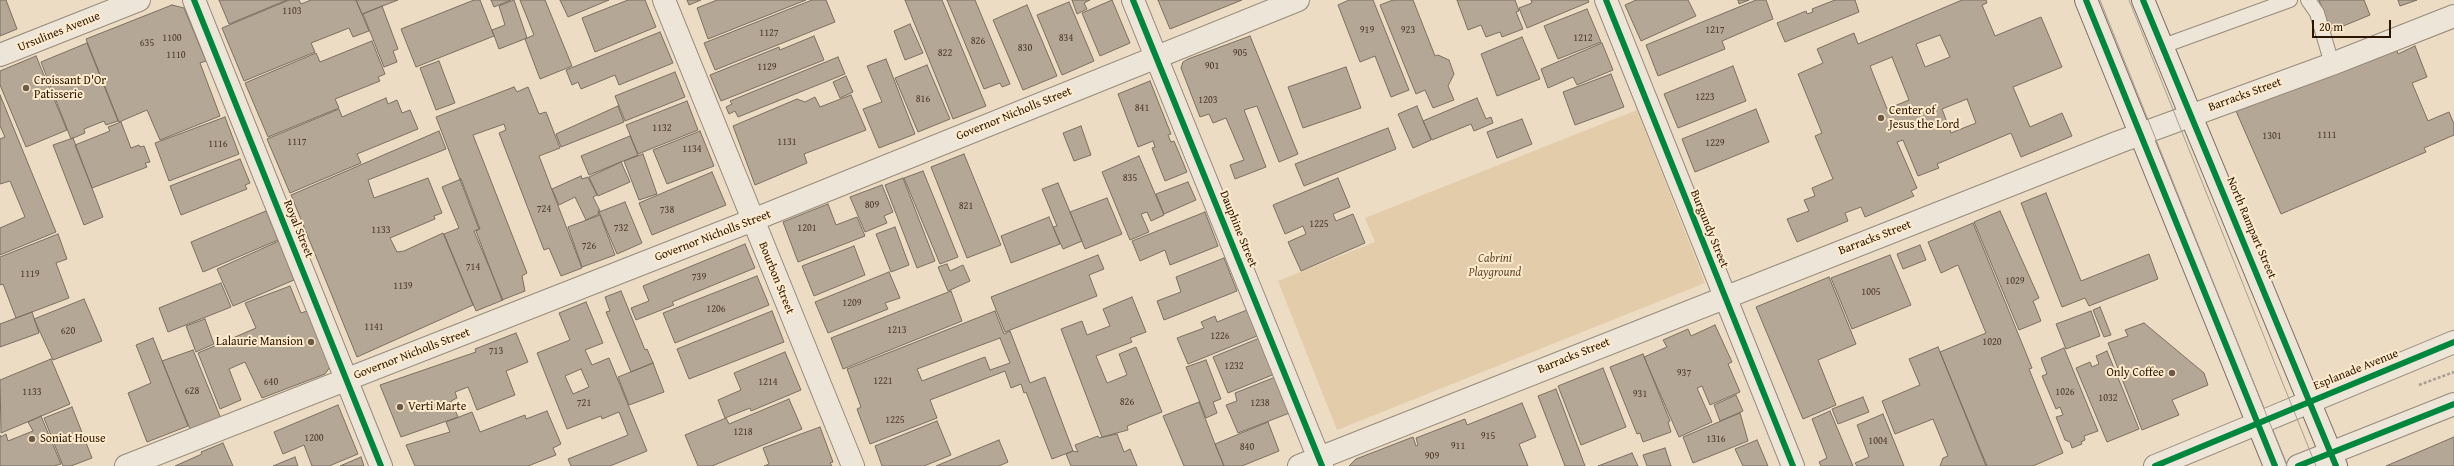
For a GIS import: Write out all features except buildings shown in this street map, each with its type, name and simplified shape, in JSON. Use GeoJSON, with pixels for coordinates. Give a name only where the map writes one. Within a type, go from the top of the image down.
{"type":"FeatureCollection","features":[{"type":"Feature","properties":{"kind":"street","name":"Ursulines Avenue"},"geometry":{"type":"LineString","coordinates":[[0,56],[140,0]]}},
{"type":"Feature","properties":{"kind":"street","name":"Royal Street"},"geometry":{"type":"LineString","coordinates":[[194,0],[381,466]]}},
{"type":"Feature","properties":{"kind":"street","name":"Bourbon Street"},"geometry":{"type":"LineString","coordinates":[[664,0],[853,466]]}},
{"type":"Feature","properties":{"kind":"street","name":"Dauphine Street"},"geometry":{"type":"LineString","coordinates":[[1133,0],[1313,463]]}},
{"type":"Feature","properties":{"kind":"street","name":"Governor Nicholls Street"},"geometry":{"type":"LineString","coordinates":[[126,466],[753,220],[1156,56],[1298,0]]}},
{"type":"Feature","properties":{"kind":"street","name":"Burgundy Street"},"geometry":{"type":"LineString","coordinates":[[1606,0],[1793,466]]}},
{"type":"Feature","properties":{"kind":"street"},"geometry":{"type":"LineString","coordinates":[[2086,0],[2275,466]]}},
{"type":"Feature","properties":{"kind":"street","name":"North Rampart Street"},"geometry":{"type":"LineString","coordinates":[[2143,0],[2334,459]]}},
{"type":"Feature","properties":{"kind":"street","name":"Barracks Street"},"geometry":{"type":"LineString","coordinates":[[1313,463],[1724,296],[2140,134],[2332,64],[2454,16]]}},
{"type":"Feature","properties":{"kind":"street","name":"Esplanade Avenue"},"geometry":{"type":"LineString","coordinates":[[2156,466],[2454,342]]}},
{"type":"Feature","properties":{"kind":"street"},"geometry":{"type":"LineString","coordinates":[[2298,466],[2334,459],[2454,404]]}},
{"type":"Feature","properties":{"kind":"lane"},"geometry":{"type":"LineString","coordinates":[[2163,46],[2290,0]]}},
{"type":"Feature","properties":{"kind":"lane"},"geometry":{"type":"LineString","coordinates":[[2308,0],[2317,13],[2332,64]]}},
{"type":"Feature","properties":{"kind":"green space","name":"Cabrini Playground"},"geometry":{"type":"Polygon","coordinates":[[[1637,110],[1705,283],[1337,430],[1278,281],[1375,242],[1365,218],[1637,110]]]}},
{"type":"Feature","properties":{"kind":"tram line"},"geometry":{"type":"LineString","coordinates":[[2100,0],[2287,466]]}},
{"type":"Feature","properties":{"kind":"tram line"},"geometry":{"type":"LineString","coordinates":[[2129,0],[2316,466]]}},
{"type":"Feature","properties":{"kind":"cycle path"},"geometry":{"type":"LineString","coordinates":[[194,0],[381,466]]}},
{"type":"Feature","properties":{"kind":"cycle path"},"geometry":{"type":"LineString","coordinates":[[1133,0],[1322,466]]}},
{"type":"Feature","properties":{"kind":"cycle path"},"geometry":{"type":"LineString","coordinates":[[1606,0],[1793,466]]}},
{"type":"Feature","properties":{"kind":"cycle path"},"geometry":{"type":"LineString","coordinates":[[2086,0],[2275,466]]}},
{"type":"Feature","properties":{"kind":"cycle path"},"geometry":{"type":"LineString","coordinates":[[2143,0],[2336,466]]}},
{"type":"Feature","properties":{"kind":"cycle path"},"geometry":{"type":"LineString","coordinates":[[2155,466],[2454,342]]}},
{"type":"Feature","properties":{"kind":"cycle path"},"geometry":{"type":"LineString","coordinates":[[2298,466],[2454,404]]}},
{"type":"Feature","properties":{"kind":"place","name":"Croissant D'Or Patisserie"},"geometry":{"type":"Point","coordinates":[26,88]}},
{"type":"Feature","properties":{"kind":"place","name":"Center of Jesus the Lord"},"geometry":{"type":"Point","coordinates":[1881,118]}},
{"type":"Feature","properties":{"kind":"place","name":"Lalaurie Mansion"},"geometry":{"type":"Point","coordinates":[311,342]}},
{"type":"Feature","properties":{"kind":"place","name":"Only Coffee"},"geometry":{"type":"Point","coordinates":[2172,373]}},
{"type":"Feature","properties":{"kind":"place","name":"Verti Marte"},"geometry":{"type":"Point","coordinates":[400,407]}},
{"type":"Feature","properties":{"kind":"place","name":"Soniat House"},"geometry":{"type":"Point","coordinates":[32,439]}}]}
